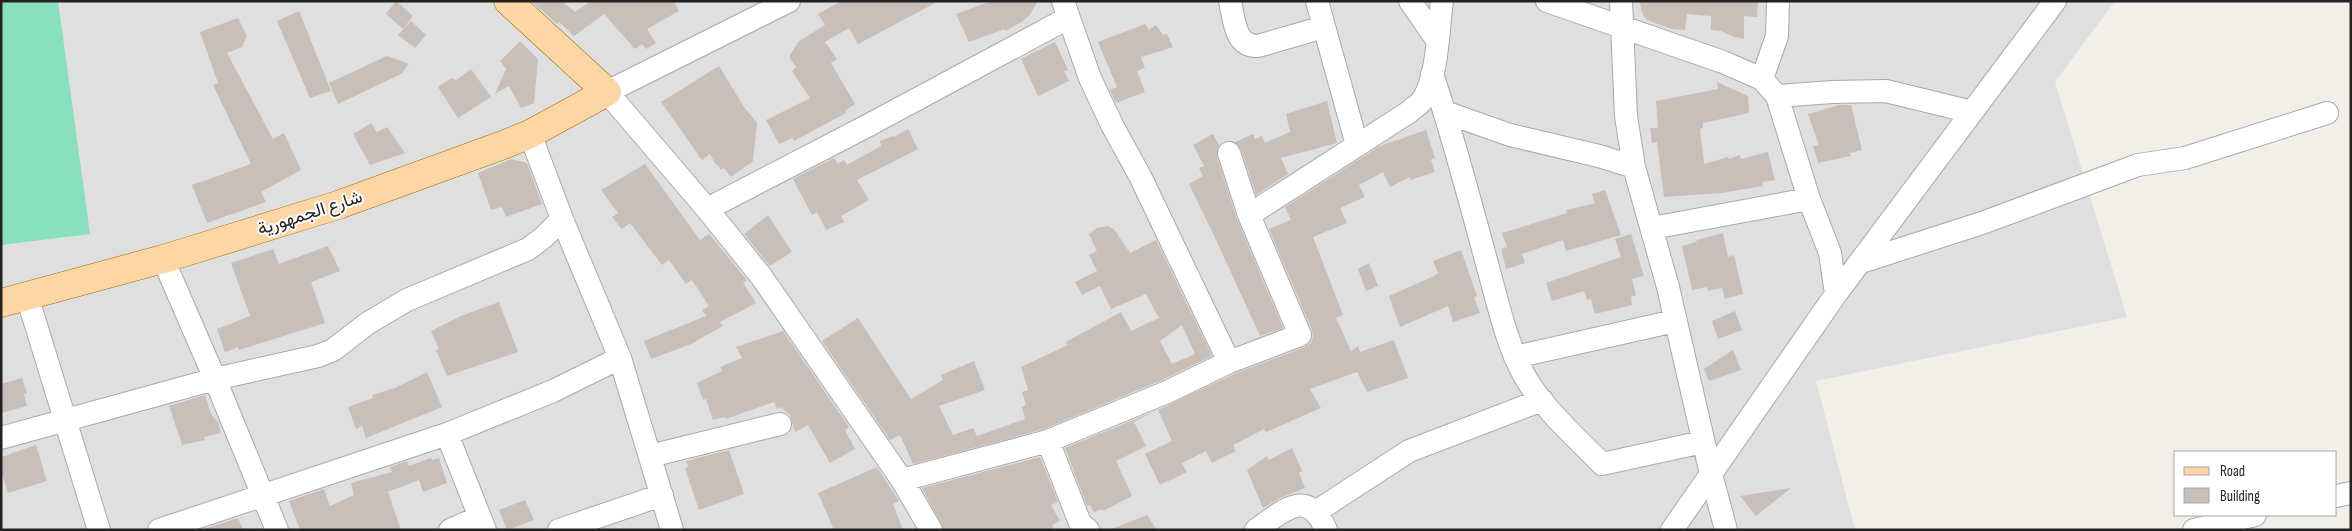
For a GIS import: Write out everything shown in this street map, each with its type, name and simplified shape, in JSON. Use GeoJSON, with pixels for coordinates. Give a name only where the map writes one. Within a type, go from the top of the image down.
{"type":"FeatureCollection","features":[{"type":"Feature","properties":{"kind":"main road"},"geometry":{"type":"LineString","coordinates":[[508,1],[607,92]]}},
{"type":"Feature","properties":{"kind":"main road"},"geometry":{"type":"LineString","coordinates":[[556,120],[567,105],[571,92],[573,78],[566,54]]}},
{"type":"Feature","properties":{"kind":"main road","name":"شارع الجمهورية"},"geometry":{"type":"LineString","coordinates":[[14,300],[163,259],[338,205],[530,134],[607,92]]}},
{"type":"Feature","properties":{"kind":"street"},"geometry":{"type":"LineString","coordinates":[[789,1],[607,92],[707,209],[761,276],[902,480],[931,530]]}},
{"type":"Feature","properties":{"kind":"street"},"geometry":{"type":"LineString","coordinates":[[1230,1],[1241,41],[1249,46],[1258,46],[1324,27]]}},
{"type":"Feature","properties":{"kind":"street"},"geometry":{"type":"LineString","coordinates":[[1317,1],[1357,145]]}},
{"type":"Feature","properties":{"kind":"street"},"geometry":{"type":"LineString","coordinates":[[1410,1],[1437,40]]}},
{"type":"Feature","properties":{"kind":"street"},"geometry":{"type":"LineString","coordinates":[[1249,214],[1420,102],[1428,90],[1432,74],[1442,1]]}},
{"type":"Feature","properties":{"kind":"street"},"geometry":{"type":"LineString","coordinates":[[1547,1],[1723,62],[1762,79],[1777,96],[1809,199],[1830,253],[1836,294]]}},
{"type":"Feature","properties":{"kind":"street"},"geometry":{"type":"LineString","coordinates":[[1620,1],[1626,116],[1634,167],[1652,228],[1726,530]]}},
{"type":"Feature","properties":{"kind":"street"},"geometry":{"type":"LineString","coordinates":[[1762,79],[1777,36],[1778,1]]}},
{"type":"Feature","properties":{"kind":"street"},"geometry":{"type":"LineString","coordinates":[[1672,530],[1836,294],[2055,1]]}},
{"type":"Feature","properties":{"kind":"street"},"geometry":{"type":"LineString","coordinates":[[707,209],[867,126],[1065,9],[1090,78],[1112,125],[1140,176],[1229,362]]}},
{"type":"Feature","properties":{"kind":"street"},"geometry":{"type":"LineString","coordinates":[[1432,74],[1445,112],[1502,318],[1515,357],[1525,377],[1542,400],[1602,464],[1703,442]]}},
{"type":"Feature","properties":{"kind":"street"},"geometry":{"type":"LineString","coordinates":[[1777,96],[1886,91],[1972,112]]}},
{"type":"Feature","properties":{"kind":"street"},"geometry":{"type":"LineString","coordinates":[[1445,112],[1510,135],[1599,156],[1634,167]]}},
{"type":"Feature","properties":{"kind":"street"},"geometry":{"type":"LineString","coordinates":[[1861,262],[1982,223],[2138,165],[2185,158],[2327,113]]}},
{"type":"Feature","properties":{"kind":"street"},"geometry":{"type":"LineString","coordinates":[[530,134],[562,219],[620,358],[672,530]]}},
{"type":"Feature","properties":{"kind":"street"},"geometry":{"type":"LineString","coordinates":[[902,480],[1048,442],[1167,392],[1229,362],[1300,334],[1249,214],[1229,153]]}},
{"type":"Feature","properties":{"kind":"street"},"geometry":{"type":"LineString","coordinates":[[1652,228],[1809,199]]}},
{"type":"Feature","properties":{"kind":"street"},"geometry":{"type":"LineString","coordinates":[[1,438],[216,379],[318,356],[333,350],[368,323],[407,300],[528,250],[562,219]]}},
{"type":"Feature","properties":{"kind":"street"},"geometry":{"type":"LineString","coordinates":[[163,259],[216,379],[277,530]]}},
{"type":"Feature","properties":{"kind":"street"},"geometry":{"type":"LineString","coordinates":[[14,300],[65,419],[99,530]]}},
{"type":"Feature","properties":{"kind":"street"},"geometry":{"type":"LineString","coordinates":[[1515,357],[1675,321]]}},
{"type":"Feature","properties":{"kind":"street"},"geometry":{"type":"LineString","coordinates":[[159,530],[262,494],[447,434],[553,391],[620,358]]}},
{"type":"Feature","properties":{"kind":"street"},"geometry":{"type":"LineString","coordinates":[[1256,530],[1295,505],[1306,505],[1321,520],[1409,451],[1542,400]]}},
{"type":"Feature","properties":{"kind":"street"},"geometry":{"type":"LineString","coordinates":[[650,456],[780,424]]}},
{"type":"Feature","properties":{"kind":"street"},"geometry":{"type":"LineString","coordinates":[[447,434],[483,523],[450,530]]}},
{"type":"Feature","properties":{"kind":"street"},"geometry":{"type":"LineString","coordinates":[[1048,442],[1080,523],[1088,530]]}},
{"type":"Feature","properties":{"kind":"street"},"geometry":{"type":"LineString","coordinates":[[2337,496],[2351,493]]}},
{"type":"Feature","properties":{"kind":"street"},"geometry":{"type":"LineString","coordinates":[[559,530],[662,495]]}},
{"type":"Feature","properties":{"kind":"street"},"geometry":{"type":"LineString","coordinates":[[2194,530],[2252,516]]}},
{"type":"Feature","properties":{"kind":"shaded area"},"geometry":{"type":"Polygon","coordinates":[[[1,1],[2115,1],[2055,82],[2127,317],[1816,381],[1855,530],[1,530],[1,1]]]}},
{"type":"Feature","properties":{"kind":"green space"},"geometry":{"type":"Polygon","coordinates":[[[1,1],[58,1],[90,234],[1,245],[1,1]]]}},
{"type":"Feature","properties":{"kind":"building"},"geometry":{"type":"Polygon","coordinates":[[[396,1],[413,16],[403,29],[386,14],[396,1]]]}},
{"type":"Feature","properties":{"kind":"building"},"geometry":{"type":"Polygon","coordinates":[[[531,1],[562,1],[575,12],[591,1],[674,1],[679,11],[647,29],[656,43],[646,49],[642,44],[635,49],[604,14],[574,36],[531,1]]]}},
{"type":"Feature","properties":{"kind":"building"},"geometry":{"type":"Polygon","coordinates":[[[841,1],[939,1],[858,44],[849,28],[825,42],[837,59],[831,63],[855,104],[845,111],[846,113],[794,141],[792,138],[779,144],[766,120],[810,98],[792,71],[796,67],[789,57],[798,42],[825,25],[818,14],[841,1]]]}},
{"type":"Feature","properties":{"kind":"building"},"geometry":{"type":"Polygon","coordinates":[[[991,1],[1038,1],[1029,16],[1020,23],[1005,31],[1005,29],[969,42],[956,14],[991,1]]]}},
{"type":"Feature","properties":{"kind":"building"},"geometry":{"type":"Polygon","coordinates":[[[1639,1],[1758,1],[1757,17],[1744,16],[1744,39],[1721,31],[1711,30],[1711,16],[1687,14],[1685,30],[1672,29],[1647,20],[1643,15],[1639,1]]]}},
{"type":"Feature","properties":{"kind":"building"},"geometry":{"type":"Polygon","coordinates":[[[299,11],[331,91],[310,98],[277,21],[299,11]]]}},
{"type":"Feature","properties":{"kind":"building"},"geometry":{"type":"Polygon","coordinates":[[[238,18],[247,36],[242,47],[227,53],[273,139],[284,133],[301,170],[261,192],[266,202],[207,223],[192,185],[251,164],[213,85],[218,83],[200,32],[238,18]]]}},
{"type":"Feature","properties":{"kind":"building"},"geometry":{"type":"Polygon","coordinates":[[[411,21],[426,35],[415,48],[398,35],[411,21]]]}},
{"type":"Feature","properties":{"kind":"building"},"geometry":{"type":"Polygon","coordinates":[[[1145,24],[1149,30],[1156,25],[1163,35],[1167,34],[1173,47],[1141,57],[1145,68],[1137,71],[1145,92],[1116,103],[1110,90],[1117,87],[1098,42],[1145,24]]]}},
{"type":"Feature","properties":{"kind":"building"},"geometry":{"type":"Polygon","coordinates":[[[520,41],[538,59],[534,103],[521,108],[509,86],[495,94],[506,69],[500,61],[520,41]]]}},
{"type":"Feature","properties":{"kind":"building"},"geometry":{"type":"Polygon","coordinates":[[[1055,42],[1068,70],[1064,71],[1069,81],[1038,96],[1021,59],[1055,42]]]}},
{"type":"Feature","properties":{"kind":"building"},"geometry":{"type":"Polygon","coordinates":[[[387,56],[409,64],[401,74],[338,104],[329,83],[387,56]]]}},
{"type":"Feature","properties":{"kind":"building"},"geometry":{"type":"Polygon","coordinates":[[[719,66],[744,107],[757,123],[753,161],[731,177],[724,168],[721,170],[716,165],[710,154],[702,160],[661,102],[719,66]]]}},
{"type":"Feature","properties":{"kind":"building"},"geometry":{"type":"Polygon","coordinates":[[[471,69],[491,97],[458,118],[438,87],[451,78],[456,80],[471,69]]]}},
{"type":"Feature","properties":{"kind":"building"},"geometry":{"type":"Polygon","coordinates":[[[1717,82],[1748,96],[1749,113],[1703,123],[1703,128],[1700,129],[1704,164],[1728,157],[1729,159],[1740,155],[1741,159],[1768,152],[1775,180],[1763,182],[1763,186],[1721,193],[1664,197],[1657,142],[1652,143],[1650,128],[1658,128],[1656,101],[1718,89],[1717,82]]]}},
{"type":"Feature","properties":{"kind":"building"},"geometry":{"type":"Polygon","coordinates":[[[1327,101],[1337,143],[1281,158],[1288,174],[1256,195],[1241,149],[1235,142],[1253,134],[1255,139],[1262,136],[1265,143],[1290,132],[1286,114],[1327,101]]]}},
{"type":"Feature","properties":{"kind":"building"},"geometry":{"type":"Polygon","coordinates":[[[1839,105],[1851,105],[1862,150],[1850,153],[1851,156],[1818,163],[1813,146],[1819,145],[1808,114],[1839,105]]]}},
{"type":"Feature","properties":{"kind":"building"},"geometry":{"type":"Polygon","coordinates":[[[371,123],[377,132],[387,127],[405,153],[370,165],[353,134],[371,123]]]}},
{"type":"Feature","properties":{"kind":"building"},"geometry":{"type":"Polygon","coordinates":[[[908,129],[918,149],[857,180],[869,200],[841,216],[844,222],[826,230],[817,212],[812,215],[793,179],[834,158],[838,164],[844,160],[847,165],[881,146],[880,141],[894,137],[908,129]]]}},
{"type":"Feature","properties":{"kind":"building"},"geometry":{"type":"Polygon","coordinates":[[[1426,130],[1435,158],[1431,160],[1435,172],[1410,180],[1410,177],[1390,187],[1383,172],[1359,185],[1365,197],[1340,208],[1347,223],[1313,237],[1343,315],[1336,318],[1351,351],[1358,346],[1360,352],[1394,340],[1408,378],[1367,392],[1357,372],[1310,389],[1321,408],[1266,432],[1264,429],[1233,445],[1236,451],[1212,463],[1206,451],[1182,463],[1187,472],[1160,485],[1145,454],[1172,441],[1158,410],[1234,374],[1311,343],[1312,330],[1269,229],[1291,220],[1285,207],[1380,146],[1426,130]]]}},
{"type":"Feature","properties":{"kind":"building"},"geometry":{"type":"Polygon","coordinates":[[[1213,134],[1219,145],[1217,157],[1237,219],[1283,328],[1260,336],[1189,184],[1203,176],[1199,168],[1204,166],[1193,145],[1213,134]]]}},
{"type":"Feature","properties":{"kind":"building"},"geometry":{"type":"Polygon","coordinates":[[[511,159],[527,163],[542,204],[506,217],[502,207],[491,210],[478,173],[511,159]]]}},
{"type":"Feature","properties":{"kind":"building"},"geometry":{"type":"Polygon","coordinates":[[[645,164],[700,240],[709,234],[747,280],[743,283],[756,303],[720,322],[723,326],[691,344],[651,359],[644,341],[706,316],[702,310],[709,306],[692,280],[686,284],[669,260],[662,265],[630,223],[622,229],[612,217],[618,213],[601,190],[645,164]]]}},
{"type":"Feature","properties":{"kind":"building"},"geometry":{"type":"Polygon","coordinates":[[[1605,190],[1621,235],[1566,251],[1563,240],[1522,254],[1525,263],[1506,269],[1501,249],[1507,247],[1502,233],[1567,213],[1566,210],[1595,203],[1592,194],[1605,190]]]}},
{"type":"Feature","properties":{"kind":"building"},"geometry":{"type":"Polygon","coordinates":[[[768,215],[792,252],[770,266],[744,234],[768,215]]]}},
{"type":"Feature","properties":{"kind":"building"},"geometry":{"type":"Polygon","coordinates":[[[1108,226],[1114,229],[1130,253],[1156,240],[1212,356],[1162,380],[1044,429],[913,464],[900,435],[890,440],[822,341],[858,318],[911,399],[943,380],[941,375],[974,361],[985,390],[939,406],[953,435],[973,428],[977,436],[1025,419],[1022,407],[1026,405],[1022,392],[1028,390],[1021,367],[1068,345],[1066,342],[1121,312],[1131,331],[1159,318],[1146,294],[1111,309],[1100,286],[1082,295],[1075,282],[1097,271],[1089,255],[1097,251],[1089,234],[1097,228],[1108,226]],[[1182,325],[1160,341],[1172,364],[1195,354],[1182,325]]]}},
{"type":"Feature","properties":{"kind":"building"},"geometry":{"type":"Polygon","coordinates":[[[1723,233],[1728,257],[1734,255],[1743,294],[1725,299],[1722,288],[1708,291],[1707,287],[1692,290],[1682,246],[1723,233]]]}},
{"type":"Feature","properties":{"kind":"building"},"geometry":{"type":"Polygon","coordinates":[[[1631,234],[1644,276],[1632,279],[1636,295],[1631,297],[1632,305],[1595,314],[1591,299],[1587,300],[1584,291],[1552,301],[1546,283],[1621,257],[1615,239],[1631,234]]]}},
{"type":"Feature","properties":{"kind":"building"},"geometry":{"type":"Polygon","coordinates":[[[328,246],[340,271],[311,282],[325,323],[239,350],[238,347],[225,352],[217,329],[250,316],[231,263],[273,249],[279,264],[328,246]]]}},
{"type":"Feature","properties":{"kind":"building"},"geometry":{"type":"Polygon","coordinates":[[[1461,250],[1477,296],[1474,298],[1480,313],[1453,322],[1448,306],[1400,327],[1389,296],[1434,276],[1438,273],[1433,261],[1461,250]]]}},
{"type":"Feature","properties":{"kind":"building"},"geometry":{"type":"Polygon","coordinates":[[[1369,263],[1378,286],[1366,291],[1358,269],[1369,263]]]}},
{"type":"Feature","properties":{"kind":"building"},"geometry":{"type":"Polygon","coordinates":[[[499,302],[518,352],[447,376],[436,350],[439,349],[431,331],[461,316],[499,302]]]}},
{"type":"Feature","properties":{"kind":"building"},"geometry":{"type":"Polygon","coordinates":[[[1735,311],[1742,330],[1718,339],[1712,321],[1735,311]]]}},
{"type":"Feature","properties":{"kind":"building"},"geometry":{"type":"Polygon","coordinates":[[[783,331],[849,428],[845,430],[855,449],[830,463],[808,425],[795,432],[790,415],[781,407],[777,409],[774,402],[726,419],[725,417],[713,420],[706,399],[703,400],[697,383],[722,371],[720,367],[742,358],[736,347],[783,331]]]}},
{"type":"Feature","properties":{"kind":"building"},"geometry":{"type":"Polygon","coordinates":[[[1733,350],[1741,370],[1709,381],[1704,369],[1733,350]]]}},
{"type":"Feature","properties":{"kind":"building"},"geometry":{"type":"Polygon","coordinates":[[[427,372],[442,407],[366,438],[362,426],[356,429],[348,407],[373,398],[372,395],[395,388],[427,372]]]}},
{"type":"Feature","properties":{"kind":"building"},"geometry":{"type":"Polygon","coordinates":[[[22,378],[27,393],[24,394],[27,406],[1,413],[1,384],[22,378]]]}},
{"type":"Feature","properties":{"kind":"building"},"geometry":{"type":"Polygon","coordinates":[[[205,395],[211,414],[218,422],[221,433],[204,437],[205,440],[182,445],[169,406],[205,395]]]}},
{"type":"Feature","properties":{"kind":"building"},"geometry":{"type":"Polygon","coordinates":[[[1153,412],[1134,422],[1146,446],[1116,461],[1132,496],[1103,511],[1102,509],[1094,512],[1090,505],[1087,506],[1065,448],[1153,412]]]}},
{"type":"Feature","properties":{"kind":"building"},"geometry":{"type":"Polygon","coordinates":[[[36,445],[47,481],[8,493],[1,470],[1,457],[36,445]]]}},
{"type":"Feature","properties":{"kind":"building"},"geometry":{"type":"Polygon","coordinates":[[[1292,448],[1302,471],[1299,473],[1305,488],[1280,498],[1263,508],[1247,470],[1267,456],[1269,460],[1292,448]]]}},
{"type":"Feature","properties":{"kind":"building"},"geometry":{"type":"Polygon","coordinates":[[[729,450],[744,494],[699,510],[685,468],[688,467],[686,461],[729,450]]]}},
{"type":"Feature","properties":{"kind":"building"},"geometry":{"type":"Polygon","coordinates":[[[1040,457],[1058,502],[1051,505],[1060,521],[1052,525],[1054,530],[944,530],[922,488],[1040,457]]]}},
{"type":"Feature","properties":{"kind":"building"},"geometry":{"type":"Polygon","coordinates":[[[431,458],[432,460],[439,458],[447,483],[423,492],[419,480],[388,492],[401,530],[300,530],[289,501],[324,489],[330,506],[354,495],[351,483],[392,472],[390,467],[407,461],[409,466],[431,458]]]}},
{"type":"Feature","properties":{"kind":"building"},"geometry":{"type":"Polygon","coordinates":[[[877,467],[899,501],[893,504],[903,530],[834,530],[818,493],[877,467]]]}},
{"type":"Feature","properties":{"kind":"building"},"geometry":{"type":"Polygon","coordinates":[[[1791,488],[1756,516],[1740,496],[1791,488]]]}},
{"type":"Feature","properties":{"kind":"building"},"geometry":{"type":"Polygon","coordinates":[[[525,500],[534,520],[507,530],[499,510],[525,500]]]}},
{"type":"Feature","properties":{"kind":"building"},"geometry":{"type":"Polygon","coordinates":[[[1147,515],[1157,530],[1112,530],[1112,529],[1147,515]]]}},
{"type":"Feature","properties":{"kind":"building"},"geometry":{"type":"Polygon","coordinates":[[[238,518],[243,530],[201,530],[238,518]]]}}]}
